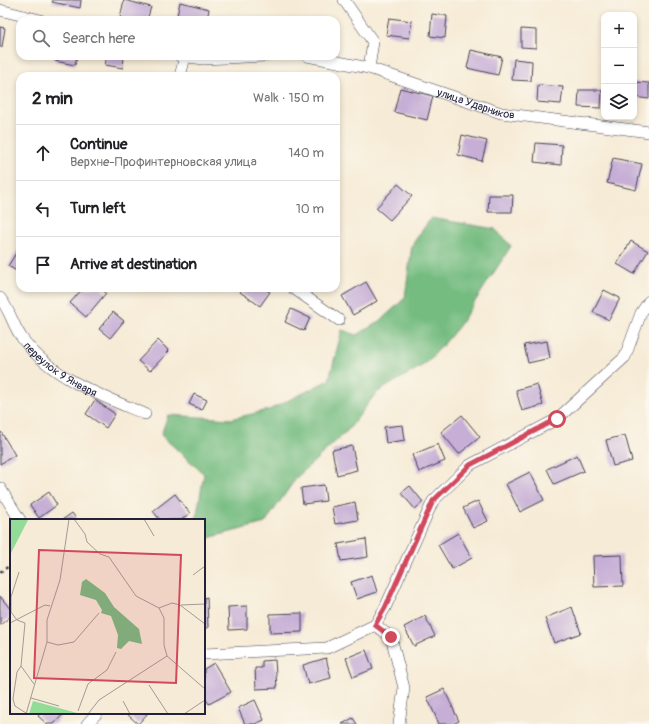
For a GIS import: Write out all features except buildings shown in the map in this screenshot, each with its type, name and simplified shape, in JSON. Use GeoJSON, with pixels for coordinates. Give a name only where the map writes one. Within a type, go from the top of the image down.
{"type":"FeatureCollection","features":[{"type":"Feature","properties":{"kind":"street"},"geometry":{"type":"LineString","coordinates":[[344,0],[373,42],[369,68]]}},
{"type":"Feature","properties":{"kind":"street"},"geometry":{"type":"LineString","coordinates":[[0,10],[24,16]]}},
{"type":"Feature","properties":{"kind":"street"},"geometry":{"type":"LineString","coordinates":[[180,72],[182,60]]}},
{"type":"Feature","properties":{"kind":"street","name":"улица Ударников"},"geometry":{"type":"LineString","coordinates":[[328,60],[369,68],[501,113],[649,132]]}},
{"type":"Feature","properties":{"kind":"street"},"geometry":{"type":"LineString","coordinates":[[299,292],[339,320]]}},
{"type":"Feature","properties":{"kind":"street","name":"переулок 9 Января"},"geometry":{"type":"LineString","coordinates":[[0,298],[22,338],[50,367],[96,393],[145,414]]}},
{"type":"Feature","properties":{"kind":"street"},"geometry":{"type":"LineString","coordinates":[[205,654],[327,648],[375,625],[385,608],[433,501],[470,465],[557,419],[625,357],[641,313],[649,301]]}},
{"type":"Feature","properties":{"kind":"street"},"geometry":{"type":"LineString","coordinates":[[0,488],[19,519]]}},
{"type":"Feature","properties":{"kind":"street"},"geometry":{"type":"LineString","coordinates":[[375,625],[391,637],[404,688],[399,724]]}},
{"type":"Feature","properties":{"kind":"street"},"geometry":{"type":"LineString","coordinates":[[87,724],[96,714]]}},
{"type":"Feature","properties":{"kind":"path"},"geometry":{"type":"LineString","coordinates":[[0,572],[10,565]]}},
{"type":"Feature","properties":{"kind":"green space"},"geometry":{"type":"Polygon","coordinates":[[[431,218],[495,229],[511,246],[459,326],[443,345],[425,364],[376,393],[349,429],[296,478],[265,523],[205,539],[205,519],[196,519],[204,474],[161,435],[168,415],[231,419],[269,410],[329,380],[342,330],[357,335],[380,321],[405,298],[412,245],[431,218]]]}},
{"type":"Feature","properties":{"kind":"route"},"geometry":{"type":"LineString","coordinates":[[391,637],[375,625],[385,608],[433,501],[470,465],[557,419]]}}]}
